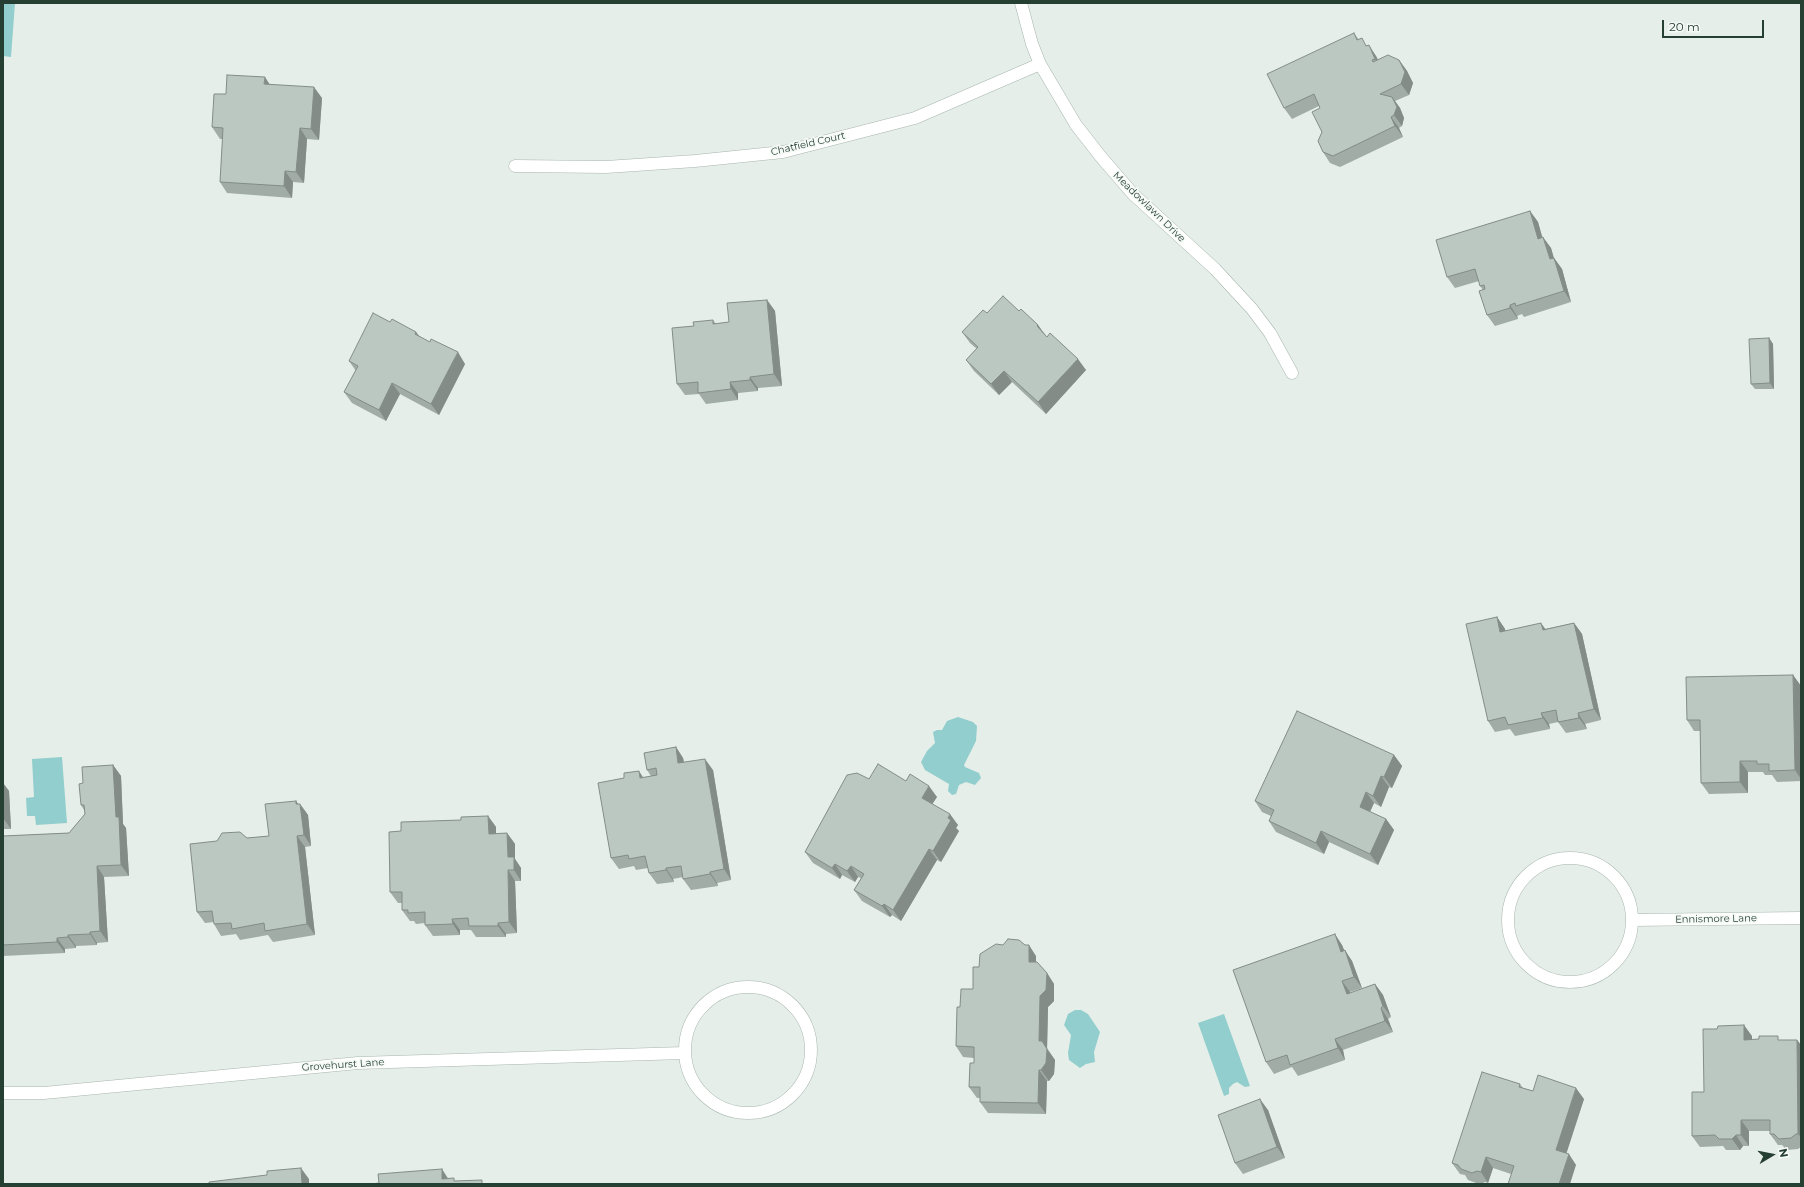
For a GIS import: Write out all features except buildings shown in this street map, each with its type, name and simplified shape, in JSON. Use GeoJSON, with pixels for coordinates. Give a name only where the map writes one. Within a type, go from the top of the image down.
{"type":"FeatureCollection","features":[{"type":"Feature","properties":{"kind":"street","name":"Meadowlawn Drive"},"geometry":{"type":"LineString","coordinates":[[1021,3],[1032,44],[1040,64],[1076,125],[1133,194],[1215,269],[1252,309],[1270,333],[1292,373]]}},
{"type":"Feature","properties":{"kind":"street","name":"Chatfield Court"},"geometry":{"type":"LineString","coordinates":[[515,166],[606,167],[695,161],[783,152],[915,118],[1040,64]]}},
{"type":"Feature","properties":{"kind":"street"},"geometry":{"type":"LineString","coordinates":[[1572,857],[1593,862],[1612,873],[1626,890],[1633,911],[1632,920],[1632,932],[1624,953],[1610,969],[1591,980],[1569,983],[1548,979],[1531,970],[1518,955],[1510,937],[1508,918],[1511,898],[1521,881],[1535,868],[1547,862],[1572,857]]}},
{"type":"Feature","properties":{"kind":"street","name":"Ennismore Lane"},"geometry":{"type":"LineString","coordinates":[[1632,920],[1801,918]]}},
{"type":"Feature","properties":{"kind":"street"},"geometry":{"type":"LineString","coordinates":[[746,986],[767,989],[787,999],[801,1015],[810,1035],[811,1057],[805,1078],[792,1096],[774,1108],[753,1114],[732,1112],[713,1104],[698,1090],[694,1084],[688,1073],[684,1053],[686,1033],[695,1014],[708,999],[726,990],[746,986]]}},
{"type":"Feature","properties":{"kind":"street","name":"Grovehurst Lane"},"geometry":{"type":"LineString","coordinates":[[3,1093],[44,1092],[358,1063],[684,1053]]}},
{"type":"Feature","properties":{"kind":"water"},"geometry":{"type":"Polygon","coordinates":[[[3,3],[15,3],[11,57],[3,56],[3,3]]]}},
{"type":"Feature","properties":{"kind":"water"},"geometry":{"type":"Polygon","coordinates":[[[958,717],[973,722],[977,726],[976,741],[964,765],[965,767],[979,773],[981,778],[975,785],[966,782],[959,785],[956,794],[952,795],[948,791],[949,784],[925,770],[921,762],[927,751],[935,743],[933,732],[942,730],[947,721],[958,717]]]}},
{"type":"Feature","properties":{"kind":"water"},"geometry":{"type":"Polygon","coordinates":[[[62,757],[67,823],[36,825],[35,816],[27,816],[26,798],[34,797],[32,759],[62,757]]]}},
{"type":"Feature","properties":{"kind":"water"},"geometry":{"type":"Polygon","coordinates":[[[1075,1010],[1081,1010],[1088,1014],[1100,1032],[1094,1052],[1095,1062],[1086,1064],[1080,1068],[1069,1060],[1068,1053],[1071,1035],[1064,1025],[1068,1014],[1075,1010]]]}},
{"type":"Feature","properties":{"kind":"water"},"geometry":{"type":"Polygon","coordinates":[[[1224,1014],[1250,1086],[1245,1087],[1237,1082],[1229,1088],[1229,1094],[1224,1096],[1198,1023],[1224,1014]]]}}]}
